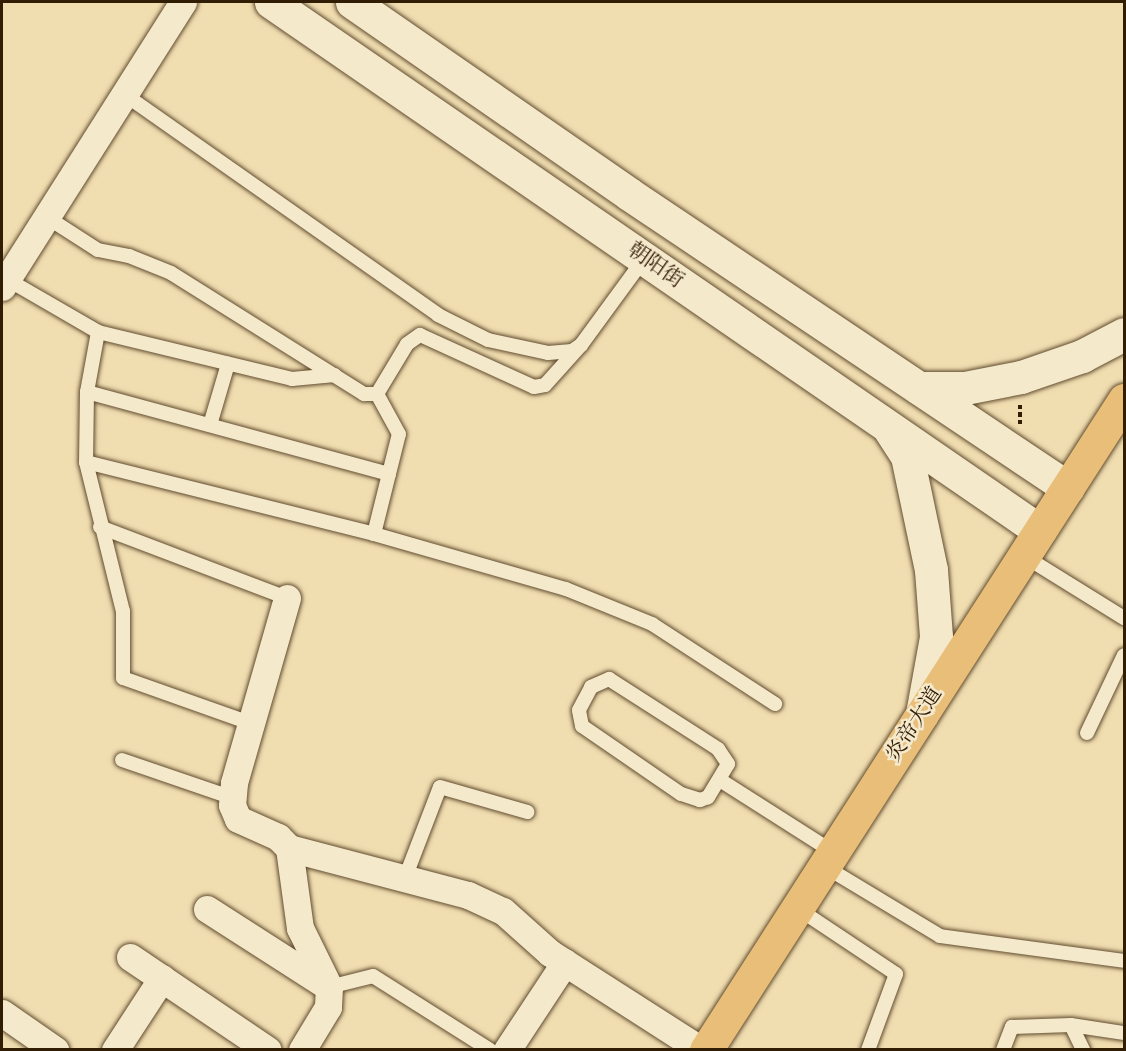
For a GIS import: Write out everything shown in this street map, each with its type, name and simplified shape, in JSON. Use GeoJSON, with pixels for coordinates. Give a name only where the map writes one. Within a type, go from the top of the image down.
{"type":"FeatureCollection","features":[{"type":"Feature","properties":{"kind":"main road","name":"炎帝大道"},"geometry":{"type":"LineString","coordinates":[[703,1050],[1125,400]]}},
{"type":"Feature","properties":{"kind":"street"},"geometry":{"type":"LineString","coordinates":[[3,283],[183,2]]}},
{"type":"Feature","properties":{"kind":"street","name":"朝阳街"},"geometry":{"type":"LineString","coordinates":[[271,2],[887,426],[1032,544]]}},
{"type":"Feature","properties":{"kind":"street"},"geometry":{"type":"LineString","coordinates":[[352,2],[1068,488]]}},
{"type":"Feature","properties":{"kind":"street"},"geometry":{"type":"LineString","coordinates":[[919,388],[965,388],[1021,377],[1082,356],[1125,334]]}},
{"type":"Feature","properties":{"kind":"street"},"geometry":{"type":"LineString","coordinates":[[887,426],[907,456],[931,570],[936,637],[922,714]]}},
{"type":"Feature","properties":{"kind":"street"},"geometry":{"type":"LineString","coordinates":[[287,598],[233,798],[238,819],[278,837],[289,848],[468,895],[503,911],[565,962],[703,1050]]}},
{"type":"Feature","properties":{"kind":"street"},"geometry":{"type":"LineString","coordinates":[[289,848],[300,928],[329,987],[327,1007],[302,1050]]}},
{"type":"Feature","properties":{"kind":"street"},"geometry":{"type":"LineString","coordinates":[[207,909],[329,987]]}},
{"type":"Feature","properties":{"kind":"street"},"geometry":{"type":"LineString","coordinates":[[130,957],[268,1050]]}},
{"type":"Feature","properties":{"kind":"street"},"geometry":{"type":"LineString","coordinates":[[507,1050],[565,962]]}},
{"type":"Feature","properties":{"kind":"street"},"geometry":{"type":"LineString","coordinates":[[115,1050],[162,978]]}},
{"type":"Feature","properties":{"kind":"street"},"geometry":{"type":"LineString","coordinates":[[2,1013],[55,1050]]}},
{"type":"Feature","properties":{"kind":"lane"},"geometry":{"type":"LineString","coordinates":[[124,94],[438,315],[488,340],[548,352],[572,351],[581,345]]}},
{"type":"Feature","properties":{"kind":"lane"},"geometry":{"type":"LineString","coordinates":[[45,216],[98,250],[129,256],[171,273],[364,394],[377,394]]}},
{"type":"Feature","properties":{"kind":"lane"},"geometry":{"type":"LineString","coordinates":[[377,394],[406,344],[420,335],[534,387],[545,386],[581,345],[644,259]]}},
{"type":"Feature","properties":{"kind":"lane"},"geometry":{"type":"LineString","coordinates":[[3,283],[98,332],[292,379],[335,375]]}},
{"type":"Feature","properties":{"kind":"lane"},"geometry":{"type":"LineString","coordinates":[[98,332],[87,392],[86,462],[100,527],[123,611],[123,678],[253,724]]}},
{"type":"Feature","properties":{"kind":"lane"},"geometry":{"type":"LineString","coordinates":[[210,425],[228,364]]}},
{"type":"Feature","properties":{"kind":"lane"},"geometry":{"type":"LineString","coordinates":[[87,392],[389,474]]}},
{"type":"Feature","properties":{"kind":"lane"},"geometry":{"type":"LineString","coordinates":[[374,534],[399,434],[377,394]]}},
{"type":"Feature","properties":{"kind":"lane"},"geometry":{"type":"LineString","coordinates":[[86,462],[374,534],[566,589],[652,624],[775,704]]}},
{"type":"Feature","properties":{"kind":"lane"},"geometry":{"type":"LineString","coordinates":[[100,527],[287,598]]}},
{"type":"Feature","properties":{"kind":"lane"},"geometry":{"type":"LineString","coordinates":[[1032,544],[1125,618]]}},
{"type":"Feature","properties":{"kind":"lane"},"geometry":{"type":"LineString","coordinates":[[1087,734],[1125,655]]}},
{"type":"Feature","properties":{"kind":"lane"},"geometry":{"type":"LineString","coordinates":[[609,679],[718,749],[728,764],[720,780],[708,797],[700,800],[681,794],[582,726],[579,711],[591,687],[609,679]]}},
{"type":"Feature","properties":{"kind":"lane"},"geometry":{"type":"LineString","coordinates":[[122,760],[233,798]]}},
{"type":"Feature","properties":{"kind":"lane"},"geometry":{"type":"LineString","coordinates":[[720,780],[940,936],[1125,961]]}},
{"type":"Feature","properties":{"kind":"lane"},"geometry":{"type":"LineString","coordinates":[[405,878],[440,787],[527,812]]}},
{"type":"Feature","properties":{"kind":"lane"},"geometry":{"type":"LineString","coordinates":[[797,908],[896,974],[868,1050]]}},
{"type":"Feature","properties":{"kind":"lane"},"geometry":{"type":"LineString","coordinates":[[329,987],[374,976],[490,1050]]}},
{"type":"Feature","properties":{"kind":"lane"},"geometry":{"type":"LineString","coordinates":[[1071,1025],[1083,1050]]}},
{"type":"Feature","properties":{"kind":"lane"},"geometry":{"type":"LineString","coordinates":[[1003,1050],[1012,1027],[1071,1025],[1125,1033]]}},
{"type":"Feature","properties":{"kind":"path"},"geometry":{"type":"LineString","coordinates":[[1019,456],[1021,377]]}}]}
